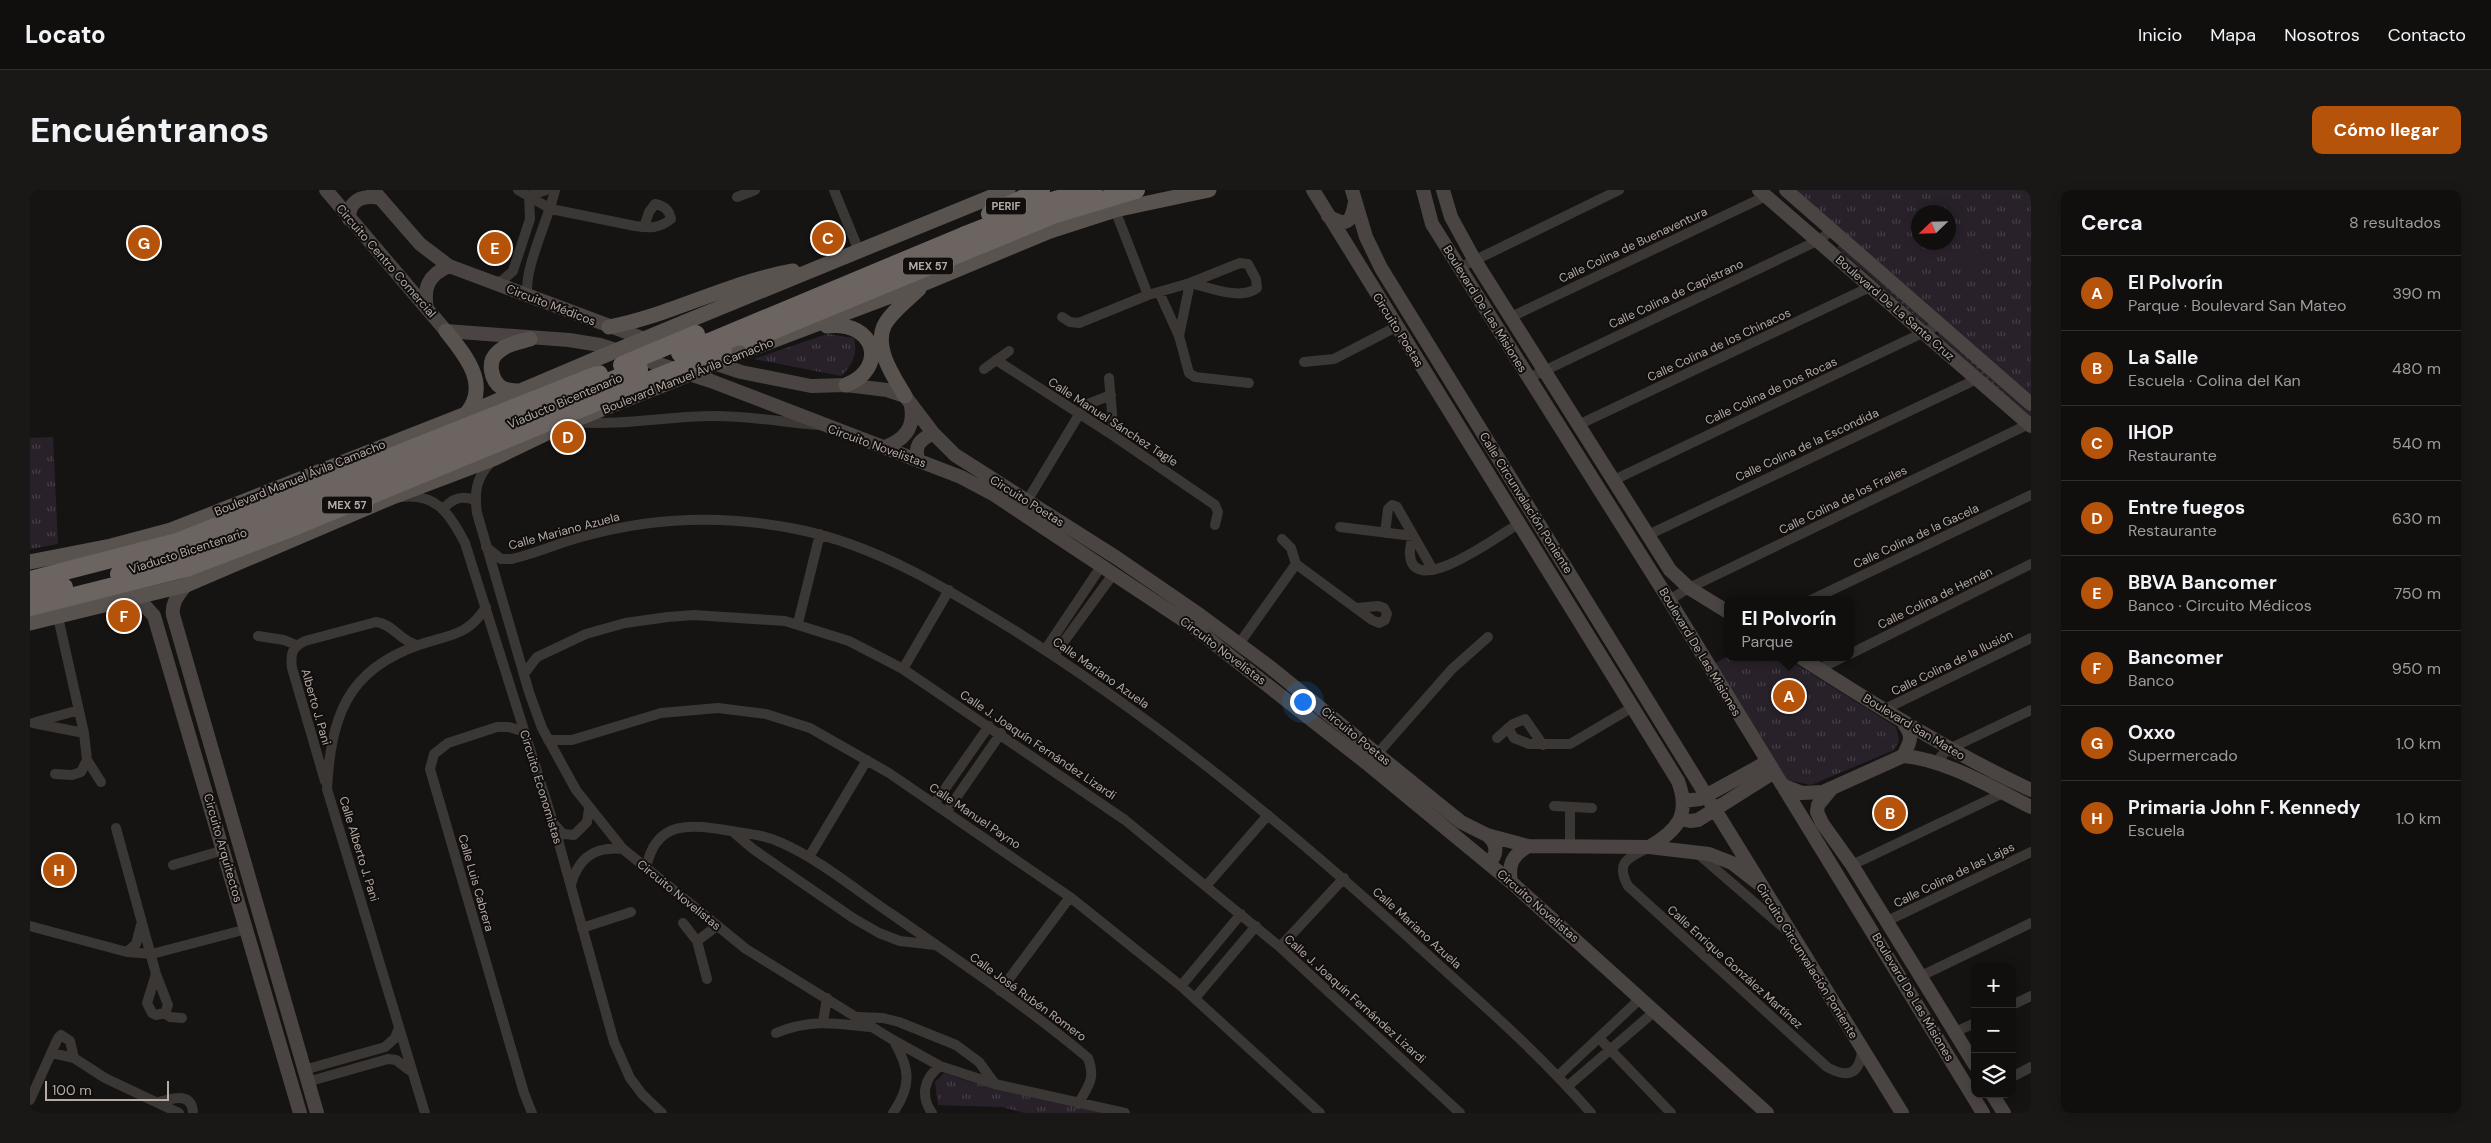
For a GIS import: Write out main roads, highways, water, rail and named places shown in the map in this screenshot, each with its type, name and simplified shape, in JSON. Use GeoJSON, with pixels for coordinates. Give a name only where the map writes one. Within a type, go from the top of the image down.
{"type":"FeatureCollection","features":[{"type":"Feature","properties":{"kind":"highway","name":"PERIF"},"geometry":{"type":"LineString","coordinates":[[971,222],[1041,190]]}},
{"type":"Feature","properties":{"kind":"highway","name":"Boulevard Manuel Ávila Camacho"},"geometry":{"type":"LineString","coordinates":[[30,607],[186,568],[660,381],[711,340],[971,222],[1058,190]]}},
{"type":"Feature","properties":{"kind":"highway"},"geometry":{"type":"LineString","coordinates":[[711,340],[963,236],[1055,200],[1093,190]]}},
{"type":"Feature","properties":{"kind":"highway","name":"Boulevard Manuel Ávila Camacho"},"geometry":{"type":"LineString","coordinates":[[30,580],[177,542],[631,367],[711,340],[1053,215],[1136,190]]}},
{"type":"Feature","properties":{"kind":"highway","name":"Viaducto Bicentenario"},"geometry":{"type":"LineString","coordinates":[[30,594],[101,579],[168,559],[253,529],[631,367]]}},
{"type":"Feature","properties":{"kind":"main road","name":"Circuito Centro Comercial"},"geometry":{"type":"LineString","coordinates":[[326,190],[446,331]]}},
{"type":"Feature","properties":{"kind":"main road","name":"Boulevard Manuel Ávila Camacho"},"geometry":{"type":"LineString","coordinates":[[711,340],[821,266],[1008,190]]}},
{"type":"Feature","properties":{"kind":"main road","name":"Boulevard Manuel Ávila Camacho"},"geometry":{"type":"LineString","coordinates":[[30,562],[111,546],[171,530],[466,414],[596,359],[711,340],[811,328],[1050,231],[1115,210],[1209,190]]}},
{"type":"Feature","properties":{"kind":"main road","name":"Circuito Poetas"},"geometry":{"type":"LineString","coordinates":[[1313,190],[1678,781],[1682,801],[1680,819]]}},
{"type":"Feature","properties":{"kind":"main road","name":"Boulevard De La Santa Cruz"},"geometry":{"type":"LineString","coordinates":[[1786,190],[2031,404]]}},
{"type":"Feature","properties":{"kind":"main road"},"geometry":{"type":"LineString","coordinates":[[1424,193],[1443,191]]}},
{"type":"Feature","properties":{"kind":"main road","name":"Boulevard De Las Misiones"},"geometry":{"type":"LineString","coordinates":[[1443,191],[1451,217],[1474,259],[1670,570],[1689,588],[1724,610]]}},
{"type":"Feature","properties":{"kind":"main road","name":"Boulevard De Las Misiones"},"geometry":{"type":"LineString","coordinates":[[1424,193],[1432,224],[1669,600],[1983,1113]]}},
{"type":"Feature","properties":{"kind":"main road","name":"Boulevard De La Santa Cruz"},"geometry":{"type":"LineString","coordinates":[[1762,193],[2030,425]]}},
{"type":"Feature","properties":{"kind":"main road"},"geometry":{"type":"LineString","coordinates":[[349,219],[350,210],[356,200],[376,194]]}},
{"type":"Feature","properties":{"kind":"main road","name":"Circuito Médicos"},"geometry":{"type":"LineString","coordinates":[[376,194],[424,248],[449,266],[609,327],[741,372],[810,386],[846,385],[887,390],[908,401]]}},
{"type":"Feature","properties":{"kind":"main road"},"geometry":{"type":"LineString","coordinates":[[1328,216],[1340,223],[1348,221],[1352,217],[1354,196]]}},
{"type":"Feature","properties":{"kind":"main road","name":"Calle Circunvalación Poniente"},"geometry":{"type":"LineString","coordinates":[[1354,196],[1366,237],[1381,268],[1714,809]]}},
{"type":"Feature","properties":{"kind":"main road"},"geometry":{"type":"LineString","coordinates":[[427,310],[425,291],[427,284],[434,274],[449,266]]}},
{"type":"Feature","properties":{"kind":"main road"},"geometry":{"type":"LineString","coordinates":[[609,327],[642,320],[773,274],[821,266]]}},
{"type":"Feature","properties":{"kind":"main road"},"geometry":{"type":"LineString","coordinates":[[885,447],[900,440],[908,432],[913,417],[908,401],[883,350],[884,327],[890,317],[925,283]]}},
{"type":"Feature","properties":{"kind":"main road"},"geometry":{"type":"LineString","coordinates":[[811,328],[847,325],[856,328],[867,339],[871,353],[870,363],[862,376],[846,385]]}},
{"type":"Feature","properties":{"kind":"main road"},"geometry":{"type":"LineString","coordinates":[[446,331],[530,338]]}},
{"type":"Feature","properties":{"kind":"main road"},"geometry":{"type":"LineString","coordinates":[[446,331],[469,361],[475,377],[475,396],[466,414]]}},
{"type":"Feature","properties":{"kind":"main road"},"geometry":{"type":"LineString","coordinates":[[523,391],[510,391],[501,387],[496,382],[492,373],[492,363],[496,354],[503,349],[530,338]]}},
{"type":"Feature","properties":{"kind":"main road","name":"Circuito Novelistas"},"geometry":{"type":"LineString","coordinates":[[530,338],[569,340],[600,345],[711,381],[961,477],[993,494],[1108,569],[1208,638],[1369,765],[1511,882],[1767,1113]]}},
{"type":"Feature","properties":{"kind":"main road","name":"Boulevard Manuel Ávila Camacho"},"geometry":{"type":"LineString","coordinates":[[30,623],[186,585],[390,498],[493,459],[660,381]]}},
{"type":"Feature","properties":{"kind":"main road","name":"Circuito Poetas"},"geometry":{"type":"LineString","coordinates":[[908,401],[932,433],[969,466],[1118,558],[1239,644],[1378,753],[1461,822],[1487,835],[1528,846],[1649,848],[1718,857],[1732,863],[1759,884]]}},
{"type":"Feature","properties":{"kind":"main road"},"geometry":{"type":"LineString","coordinates":[[919,461],[916,450],[919,443],[932,433]]}},
{"type":"Feature","properties":{"kind":"main road"},"geometry":{"type":"LineString","coordinates":[[1499,494],[1514,483]]}},
{"type":"Feature","properties":{"kind":"main road"},"geometry":{"type":"LineString","coordinates":[[172,608],[186,585]]}},
{"type":"Feature","properties":{"kind":"main road"},"geometry":{"type":"LineString","coordinates":[[125,600],[146,607],[152,612],[160,603],[166,603],[172,608],[317,1113]]}},
{"type":"Feature","properties":{"kind":"main road","name":"Circuito Arquitectos"},"geometry":{"type":"LineString","coordinates":[[152,612],[224,850],[300,1113]]}},
{"type":"Feature","properties":{"kind":"main road","name":"Boulevard San Mateo"},"geometry":{"type":"LineString","coordinates":[[1806,661],[1904,724],[1949,749],[2029,787]]}},
{"type":"Feature","properties":{"kind":"main road"},"geometry":{"type":"LineString","coordinates":[[1782,785],[1797,792],[1812,793],[1832,788],[1903,756],[1911,738],[1911,732],[1904,724]]}},
{"type":"Feature","properties":{"kind":"main road","name":"Boulevard San Mateo"},"geometry":{"type":"LineString","coordinates":[[1903,756],[1924,759],[1943,765],[2031,807]]}},
{"type":"Feature","properties":{"kind":"main road"},"geometry":{"type":"LineString","coordinates":[[1682,801],[1705,796],[1770,767]]}},
{"type":"Feature","properties":{"kind":"main road"},"geometry":{"type":"LineString","coordinates":[[1649,848],[1669,836],[1680,819],[1698,820],[1770,767]]}},
{"type":"Feature","properties":{"kind":"main road","name":"Boulevard De Las Misiones"},"geometry":{"type":"LineString","coordinates":[[1832,788],[1821,800],[1817,812],[1822,823],[1852,865],[1971,1058]]}},
{"type":"Feature","properties":{"kind":"main road","name":"Circuito Circunvalación Poniente"},"geometry":{"type":"LineString","coordinates":[[1714,809],[1902,1113]]}},
{"type":"Feature","properties":{"kind":"main road"},"geometry":{"type":"LineString","coordinates":[[1487,835],[1493,841],[1496,850],[1494,858],[1488,863]]}},
{"type":"Feature","properties":{"kind":"main road"},"geometry":{"type":"LineString","coordinates":[[1511,882],[1510,866],[1513,858],[1528,846]]}},
{"type":"Feature","properties":{"kind":"main road"},"geometry":{"type":"LineString","coordinates":[[1995,1098],[2004,1113]]}},
{"type":"Feature","properties":{"kind":"place","name":"IHOP"},"geometry":{"type":"Point","coordinates":[828,238]}},
{"type":"Feature","properties":{"kind":"place","name":"Oxxo"},"geometry":{"type":"Point","coordinates":[144,243]}},
{"type":"Feature","properties":{"kind":"place","name":"BBVA Bancomer"},"geometry":{"type":"Point","coordinates":[495,248]}},
{"type":"Feature","properties":{"kind":"place","name":"Entre fuegos"},"geometry":{"type":"Point","coordinates":[568,437]}},
{"type":"Feature","properties":{"kind":"place","name":"Bancomer"},"geometry":{"type":"Point","coordinates":[124,616]}},
{"type":"Feature","properties":{"kind":"place","name":"El Polvorín"},"geometry":{"type":"Point","coordinates":[1789,696]}},
{"type":"Feature","properties":{"kind":"place","name":"La Salle"},"geometry":{"type":"Point","coordinates":[1890,813]}},
{"type":"Feature","properties":{"kind":"place","name":"Primaria John F. Kennedy"},"geometry":{"type":"Point","coordinates":[59,870]}}]}
